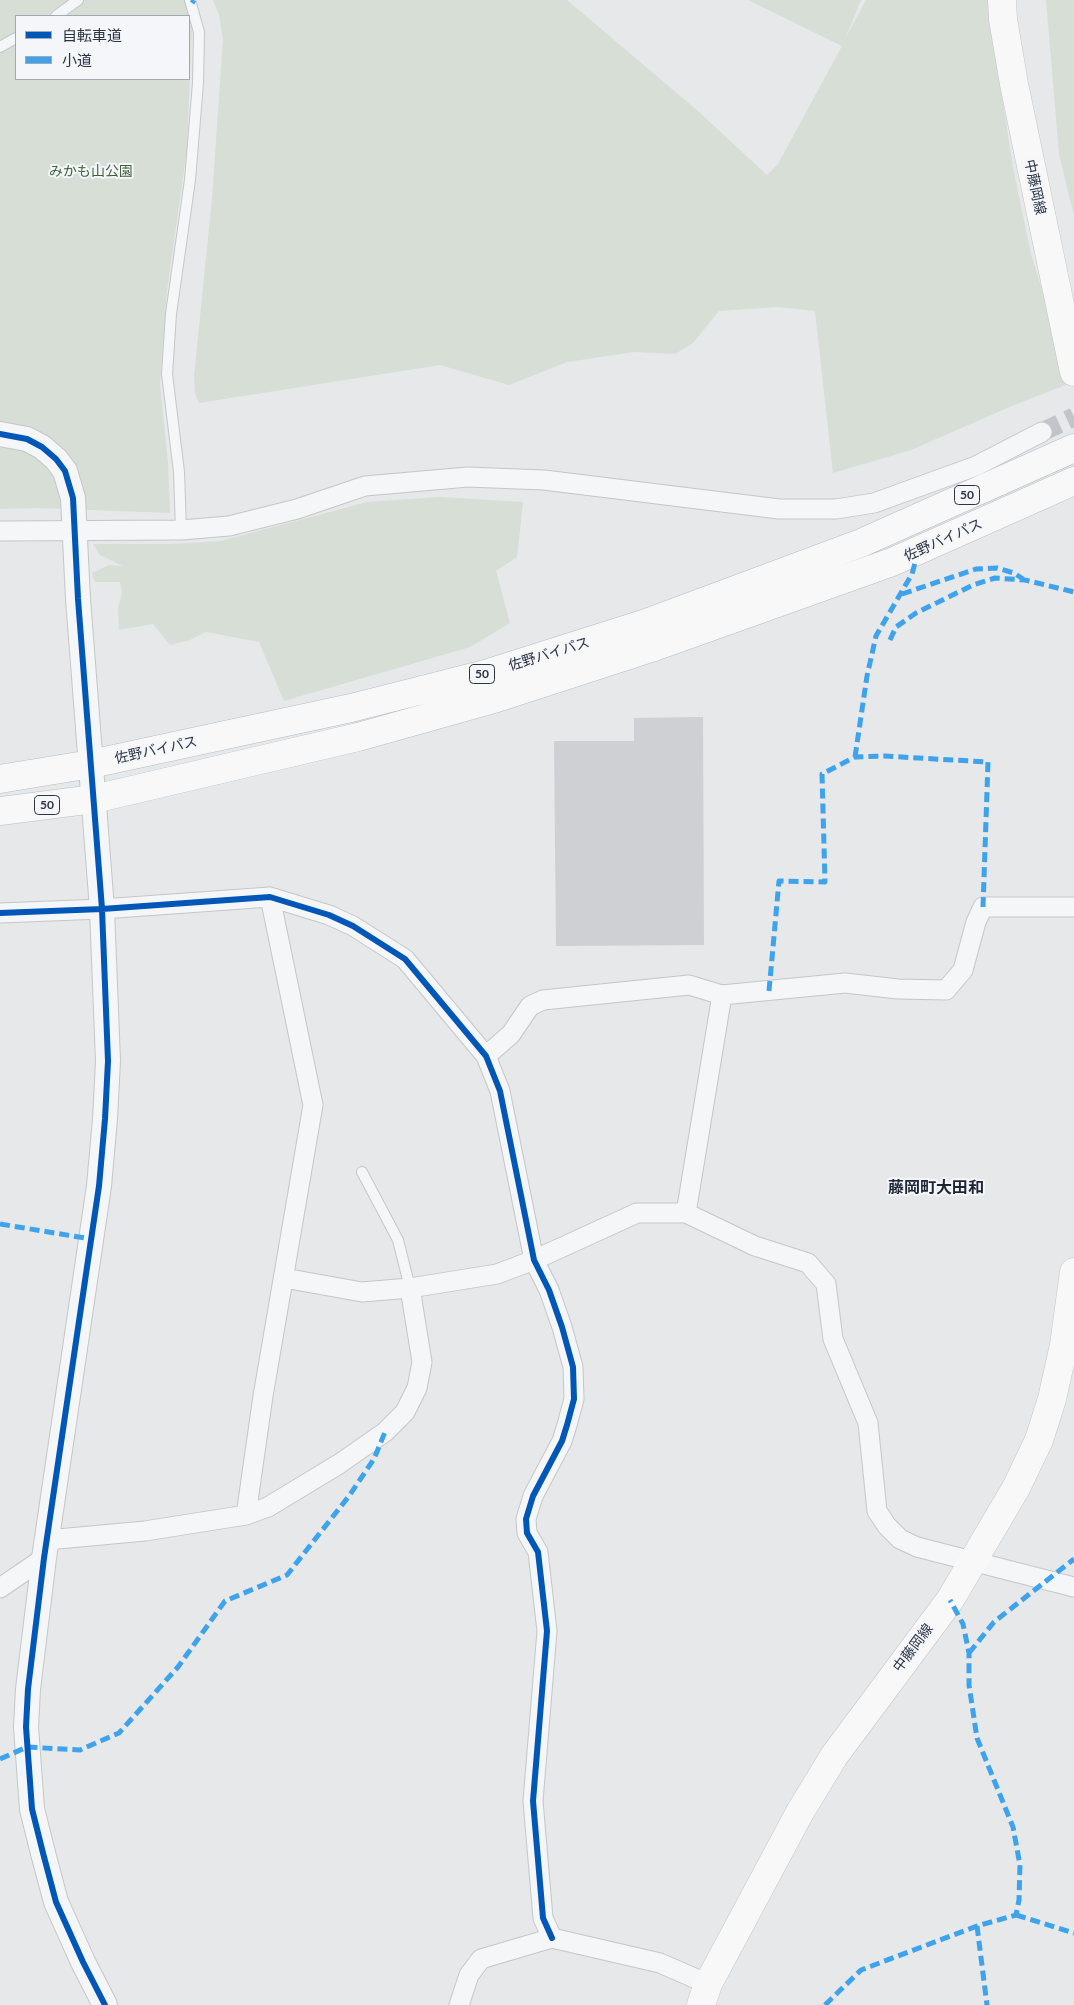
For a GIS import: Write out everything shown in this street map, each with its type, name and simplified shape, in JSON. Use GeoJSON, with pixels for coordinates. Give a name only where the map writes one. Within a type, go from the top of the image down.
{"type":"FeatureCollection","features":[{"type":"Feature","properties":{"kind":"main road","name":"中藤岡線"},"geometry":{"type":"LineString","coordinates":[[1002,0],[1003,19],[1014,84],[1074,372]]}},
{"type":"Feature","properties":{"kind":"main road","name":"佐野バイパス"},"geometry":{"type":"LineString","coordinates":[[0,779],[91,764],[351,708],[485,674],[646,624],[861,543],[1074,448]]}},
{"type":"Feature","properties":{"kind":"main road","name":"佐野バイパス"},"geometry":{"type":"LineString","coordinates":[[0,811],[94,799],[358,737],[497,698],[615,660],[892,562],[1074,482]]}},
{"type":"Feature","properties":{"kind":"main road","name":"中藤岡線"},"geometry":{"type":"LineString","coordinates":[[705,1995],[800,1812],[834,1756],[950,1600],[1016,1488],[1039,1440],[1052,1399],[1064,1345],[1074,1272]]}},
{"type":"Feature","properties":{"kind":"street"},"geometry":{"type":"LineString","coordinates":[[0,531],[181,530],[229,526],[297,510],[365,486],[468,477],[544,480],[779,509],[836,509],[874,503],[976,466],[1042,432]]}},
{"type":"Feature","properties":{"kind":"street"},"geometry":{"type":"LineString","coordinates":[[0,434],[27,439],[42,447],[56,459],[65,471],[70,484],[73,498],[102,909],[108,1060],[105,1119],[99,1186],[46,1549],[28,1689],[27,1747],[32,1809],[56,1902],[105,2005]]}},
{"type":"Feature","properties":{"kind":"street"},"geometry":{"type":"LineString","coordinates":[[246,1515],[313,1105],[270,897]]}},
{"type":"Feature","properties":{"kind":"street"},"geometry":{"type":"LineString","coordinates":[[0,913],[102,909],[270,897],[329,915],[345,922],[405,959],[486,1056],[500,1091],[534,1260],[549,1290],[562,1327],[572,1366],[574,1399],[562,1441],[533,1496],[526,1519],[528,1533],[538,1552],[547,1631],[533,1800],[542,1918],[552,1938]]}},
{"type":"Feature","properties":{"kind":"street"},"geometry":{"type":"LineString","coordinates":[[486,1056],[512,1034],[530,1006],[543,1000],[689,985],[722,995],[845,983],[898,989],[946,990],[963,970],[976,922],[983,907],[1074,907]]}},
{"type":"Feature","properties":{"kind":"street"},"geometry":{"type":"LineString","coordinates":[[686,1213],[722,995]]}},
{"type":"Feature","properties":{"kind":"street"},"geometry":{"type":"LineString","coordinates":[[284,1278],[362,1292],[410,1288],[497,1274],[534,1260],[637,1213],[686,1213],[755,1246],[808,1263],[826,1284],[833,1339],[868,1423],[877,1511],[887,1526],[900,1539],[917,1547],[1074,1587]]}},
{"type":"Feature","properties":{"kind":"street"},"geometry":{"type":"LineString","coordinates":[[0,1588],[46,1549],[246,1515],[275,1502],[339,1464],[385,1432],[405,1412],[418,1388],[422,1362],[410,1288]]}},
{"type":"Feature","properties":{"kind":"street"},"geometry":{"type":"LineString","coordinates":[[459,2005],[469,1975],[481,1959],[552,1938],[660,1963],[705,1995]]}},
{"type":"Feature","properties":{"kind":"lane"},"geometry":{"type":"LineString","coordinates":[[57,15],[78,0]]}},
{"type":"Feature","properties":{"kind":"lane"},"geometry":{"type":"LineString","coordinates":[[181,530],[179,472],[167,374],[171,314],[190,180],[198,83],[200,32],[190,0]]}},
{"type":"Feature","properties":{"kind":"lane"},"geometry":{"type":"LineString","coordinates":[[0,47],[15,39]]}},
{"type":"Feature","properties":{"kind":"lane"},"geometry":{"type":"LineString","coordinates":[[362,1172],[398,1240],[410,1288]]}},
{"type":"Feature","properties":{"kind":"green space","name":"みかも山公園"},"geometry":{"type":"Polygon","coordinates":[[[0,0],[193,0],[190,74],[190,15],[15,15],[15,80],[190,80],[187,149],[167,291],[160,384],[168,463],[170,513],[38,508],[0,509],[0,0]]]}},
{"type":"Feature","properties":{"kind":"green space"},"geometry":{"type":"Polygon","coordinates":[[[213,0],[567,0],[699,112],[767,175],[778,164],[842,46],[748,0],[861,0],[845,39],[866,0],[993,0],[995,48],[1013,168],[1031,254],[1071,383],[1014,405],[911,450],[833,473],[815,311],[777,307],[719,311],[693,343],[675,354],[634,352],[567,362],[509,385],[440,365],[199,403],[195,394],[194,376],[212,199],[223,39],[219,15],[213,0]]]}},
{"type":"Feature","properties":{"kind":"green space"},"geometry":{"type":"Polygon","coordinates":[[[1046,0],[1074,0],[1074,216],[1059,154],[1046,0]]]}},
{"type":"Feature","properties":{"kind":"green space"},"geometry":{"type":"Polygon","coordinates":[[[439,497],[523,502],[517,557],[496,571],[510,623],[470,647],[284,701],[259,642],[206,632],[190,640],[170,645],[153,624],[119,630],[118,608],[122,593],[120,582],[95,582],[92,573],[109,565],[123,566],[100,555],[93,544],[169,544],[221,541],[367,502],[439,497]]]}},
{"type":"Feature","properties":{"kind":"building"},"geometry":{"type":"Polygon","coordinates":[[[703,717],[704,945],[556,946],[554,741],[634,741],[634,718],[703,717]]]}},
{"type":"Feature","properties":{"kind":"tunnel"},"geometry":{"type":"LineString","coordinates":[[1042,432],[1074,417]]}},
{"type":"Feature","properties":{"kind":"marked path"},"geometry":{"type":"LineString","coordinates":[[855,757],[867,676],[876,636],[912,574],[915,563],[913,553]]}},
{"type":"Feature","properties":{"kind":"marked path"},"geometry":{"type":"LineString","coordinates":[[902,594],[976,569],[997,568],[1014,573],[1023,579]]}},
{"type":"Feature","properties":{"kind":"marked path"},"geometry":{"type":"LineString","coordinates":[[890,640],[896,627],[916,613],[973,585],[995,578],[1025,580],[1074,592]]}},
{"type":"Feature","properties":{"kind":"marked path"},"geometry":{"type":"LineString","coordinates":[[769,991],[779,881],[825,882],[822,774],[855,757],[884,756],[988,762],[983,907]]}},
{"type":"Feature","properties":{"kind":"marked path"},"geometry":{"type":"LineString","coordinates":[[0,1224],[91,1239]]}},
{"type":"Feature","properties":{"kind":"marked path"},"geometry":{"type":"LineString","coordinates":[[0,1759],[27,1747],[80,1750],[119,1733],[178,1667],[225,1601],[287,1575],[349,1496],[374,1459],[385,1432]]}},
{"type":"Feature","properties":{"kind":"marked path"},"geometry":{"type":"LineString","coordinates":[[969,1653],[994,1622],[1074,1559]]}},
{"type":"Feature","properties":{"kind":"marked path"},"geometry":{"type":"LineString","coordinates":[[825,2005],[861,1970],[977,1926],[1016,1915],[1019,1900],[1020,1865],[1013,1827],[977,1738],[969,1685],[969,1653],[963,1624],[950,1600]]}},
{"type":"Feature","properties":{"kind":"marked path"},"geometry":{"type":"LineString","coordinates":[[1016,1915],[1074,1933]]}},
{"type":"Feature","properties":{"kind":"marked path"},"geometry":{"type":"LineString","coordinates":[[977,1926],[987,2005]]}},
{"type":"Feature","properties":{"kind":"cycle path"},"geometry":{"type":"LineString","coordinates":[[0,434],[27,439],[42,447],[56,459],[65,471],[73,498],[78,599],[102,909],[108,1061],[99,1186],[44,1558],[28,1689],[26,1727],[32,1809],[56,1902],[105,2005]]}},
{"type":"Feature","properties":{"kind":"cycle path"},"geometry":{"type":"LineString","coordinates":[[0,913],[102,909],[270,897],[329,915],[353,926],[405,959],[486,1056],[500,1091],[534,1260],[549,1290],[573,1367],[574,1399],[567,1425],[562,1441],[533,1496],[526,1519],[527,1533],[538,1552],[547,1631],[533,1801],[543,1918],[552,1938]]}},
{"type":"Feature","properties":{"kind":"district","name":"藤岡町大田和"},"geometry":{"type":"Point","coordinates":[936,1188]}}]}
